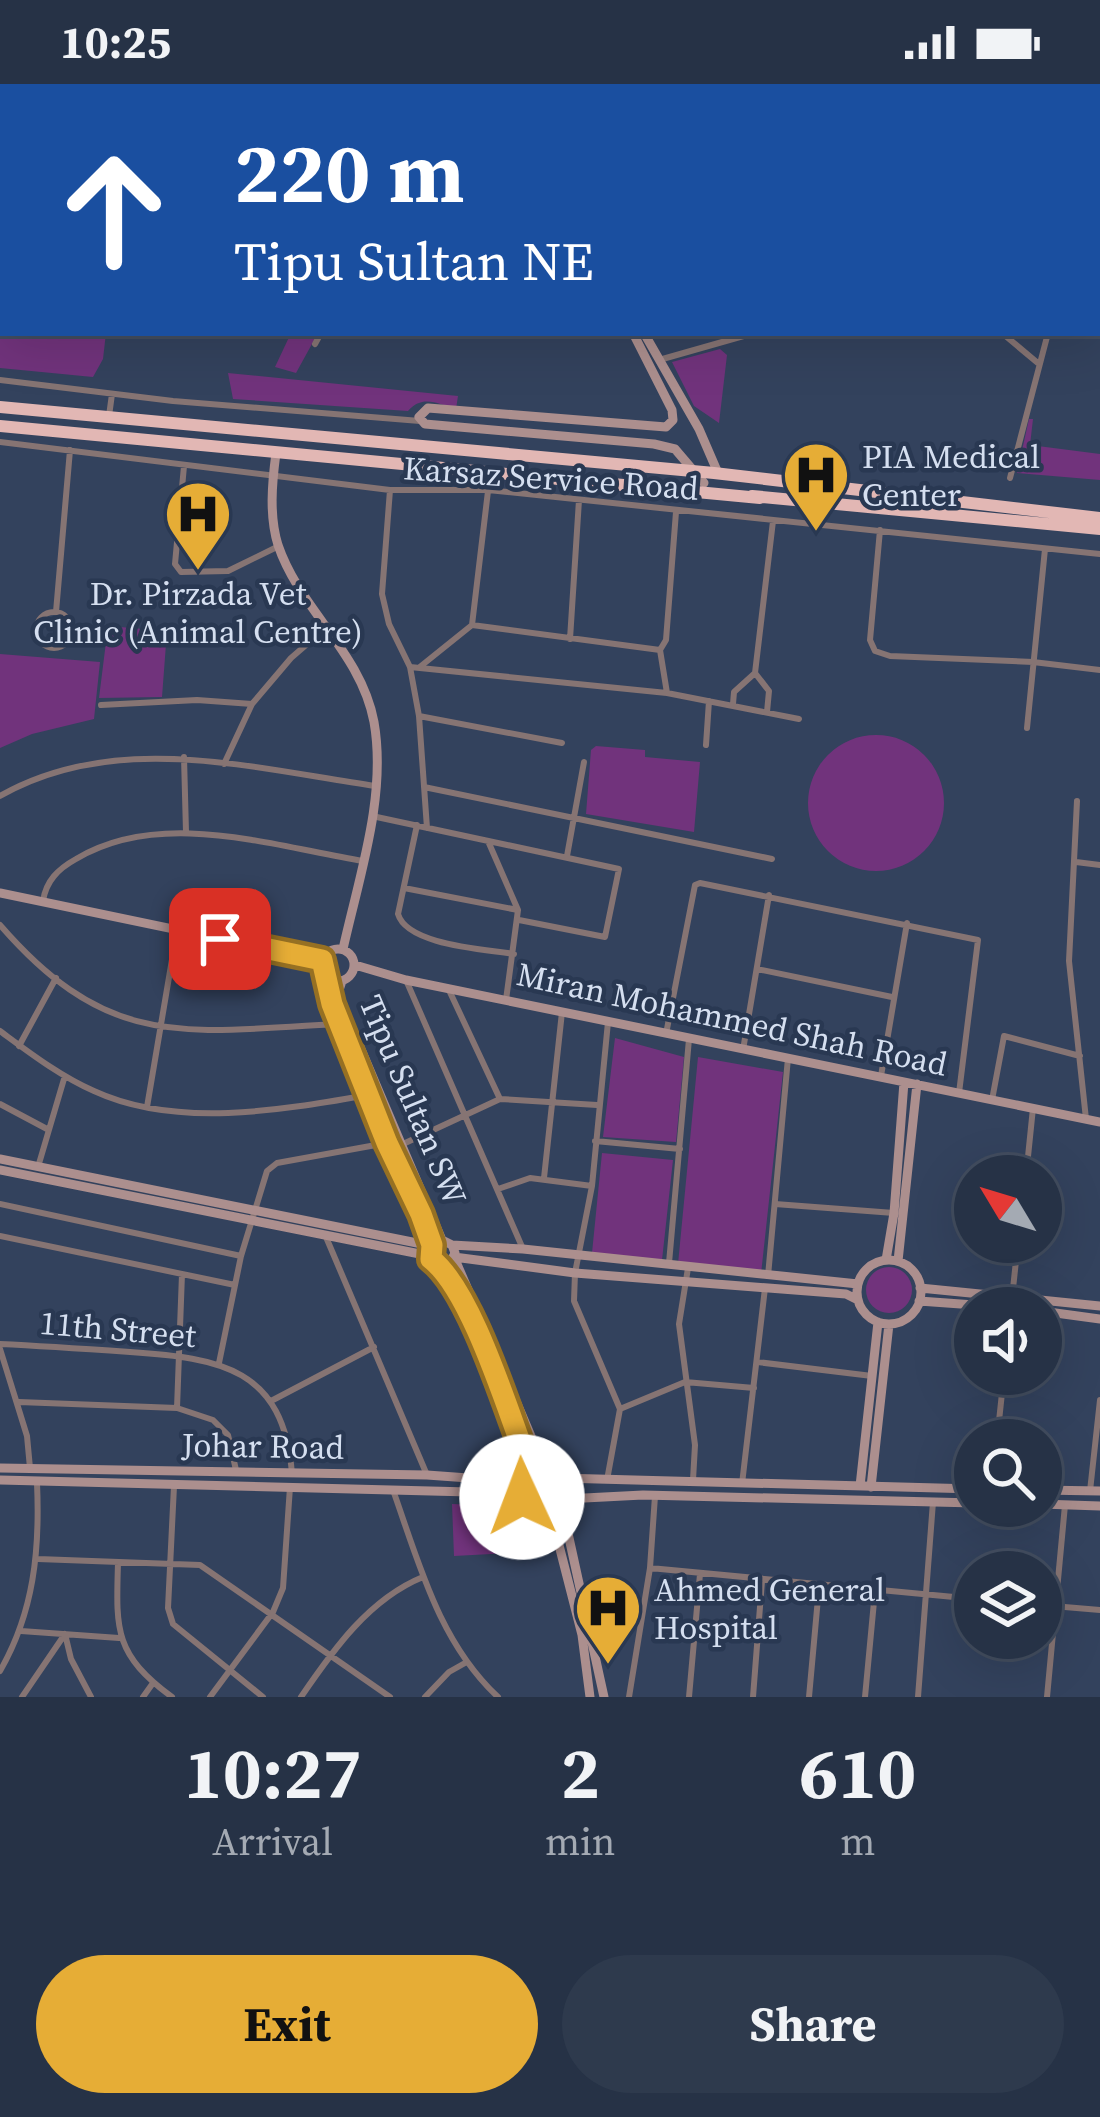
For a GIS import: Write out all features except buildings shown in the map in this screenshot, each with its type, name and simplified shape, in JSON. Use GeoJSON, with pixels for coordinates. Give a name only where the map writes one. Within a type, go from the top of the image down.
{"type":"FeatureCollection","features":[{"type":"Feature","properties":{"kind":"highway"},"geometry":{"type":"LineString","coordinates":[[0,407],[693,471],[1100,515]]}},
{"type":"Feature","properties":{"kind":"highway"},"geometry":{"type":"LineString","coordinates":[[0,426],[1100,533]]}},
{"type":"Feature","properties":{"kind":"highway"},"geometry":{"type":"LineString","coordinates":[[712,476],[711,488],[765,498]]}},
{"type":"Feature","properties":{"kind":"street"},"geometry":{"type":"LineString","coordinates":[[315,344],[319,336]]}},
{"type":"Feature","properties":{"kind":"street"},"geometry":{"type":"LineString","coordinates":[[635,336],[699,429],[712,476]]}},
{"type":"Feature","properties":{"kind":"street"},"geometry":{"type":"LineString","coordinates":[[645,336],[672,410],[673,420],[666,427],[428,408],[420,414],[421,421],[654,444],[675,449],[693,471]]}},
{"type":"Feature","properties":{"kind":"street"},"geometry":{"type":"LineString","coordinates":[[654,364],[744,336]]}},
{"type":"Feature","properties":{"kind":"street"},"geometry":{"type":"LineString","coordinates":[[1006,336],[1040,364]]}},
{"type":"Feature","properties":{"kind":"street"},"geometry":{"type":"LineString","coordinates":[[1010,478],[1047,336]]}},
{"type":"Feature","properties":{"kind":"street","name":"Karsaz Service Road"},"geometry":{"type":"LineString","coordinates":[[0,380],[421,421]]}},
{"type":"Feature","properties":{"kind":"street"},"geometry":{"type":"LineString","coordinates":[[109,416],[112,394]]}},
{"type":"Feature","properties":{"kind":"street","name":"Karsaz Service Road"},"geometry":{"type":"LineString","coordinates":[[0,442],[390,490],[488,490],[1100,554]]}},
{"type":"Feature","properties":{"kind":"street"},"geometry":{"type":"LineString","coordinates":[[56,612],[70,450]]}},
{"type":"Feature","properties":{"kind":"street"},"geometry":{"type":"LineString","coordinates":[[276,453],[273,473],[279,546],[358,672],[374,722],[371,816],[343,949]]}},
{"type":"Feature","properties":{"kind":"street"},"geometry":{"type":"LineString","coordinates":[[184,466],[175,564],[181,572],[228,571],[279,546]]}},
{"type":"Feature","properties":{"kind":"street"},"geometry":{"type":"LineString","coordinates":[[390,490],[382,594],[389,625],[410,668],[419,716],[427,828]]}},
{"type":"Feature","properties":{"kind":"street"},"geometry":{"type":"LineString","coordinates":[[421,666],[472,625],[488,490]]}},
{"type":"Feature","properties":{"kind":"street"},"geometry":{"type":"LineString","coordinates":[[765,498],[770,520],[755,673],[769,692],[767,712]]}},
{"type":"Feature","properties":{"kind":"street"},"geometry":{"type":"LineString","coordinates":[[570,639],[579,500]]}},
{"type":"Feature","properties":{"kind":"street"},"geometry":{"type":"LineString","coordinates":[[667,693],[660,650],[666,640],[676,511]]}},
{"type":"Feature","properties":{"kind":"street"},"geometry":{"type":"LineString","coordinates":[[880,530],[870,640],[875,651],[890,656],[1100,670]]}},
{"type":"Feature","properties":{"kind":"street"},"geometry":{"type":"LineString","coordinates":[[1027,728],[1045,548]]}},
{"type":"Feature","properties":{"kind":"street"},"geometry":{"type":"LineString","coordinates":[[56,612],[68,618],[73,630],[68,642],[55,649],[44,645],[36,629],[41,618],[56,612]]}},
{"type":"Feature","properties":{"kind":"street"},"geometry":{"type":"LineString","coordinates":[[472,625],[660,650]]}},
{"type":"Feature","properties":{"kind":"street"},"geometry":{"type":"LineString","coordinates":[[224,764],[252,704],[291,658],[328,626]]}},
{"type":"Feature","properties":{"kind":"street"},"geometry":{"type":"LineString","coordinates":[[410,668],[667,693],[799,718]]}},
{"type":"Feature","properties":{"kind":"street"},"geometry":{"type":"LineString","coordinates":[[733,706],[734,692],[755,673]]}},
{"type":"Feature","properties":{"kind":"street"},"geometry":{"type":"LineString","coordinates":[[101,705],[197,700],[252,704]]}},
{"type":"Feature","properties":{"kind":"street"},"geometry":{"type":"LineString","coordinates":[[706,746],[709,700]]}},
{"type":"Feature","properties":{"kind":"street"},"geometry":{"type":"LineString","coordinates":[[419,716],[562,743]]}},
{"type":"Feature","properties":{"kind":"street"},"geometry":{"type":"LineString","coordinates":[[0,796],[64,770],[126,758],[184,757],[375,786]]}},
{"type":"Feature","properties":{"kind":"street"},"geometry":{"type":"LineString","coordinates":[[184,757],[186,833]]}},
{"type":"Feature","properties":{"kind":"street"},"geometry":{"type":"LineString","coordinates":[[567,856],[584,762]]}},
{"type":"Feature","properties":{"kind":"street"},"geometry":{"type":"LineString","coordinates":[[424,787],[772,860]]}},
{"type":"Feature","properties":{"kind":"street"},"geometry":{"type":"LineString","coordinates":[[1077,801],[1070,962],[1086,1119]]}},
{"type":"Feature","properties":{"kind":"street"},"geometry":{"type":"LineString","coordinates":[[371,816],[619,868],[606,936],[519,920]]}},
{"type":"Feature","properties":{"kind":"street"},"geometry":{"type":"LineString","coordinates":[[417,825],[399,920],[415,936],[514,954]]}},
{"type":"Feature","properties":{"kind":"street"},"geometry":{"type":"LineString","coordinates":[[43,902],[45,887],[55,874],[85,853],[141,835],[186,833],[363,861]]}},
{"type":"Feature","properties":{"kind":"street"},"geometry":{"type":"LineString","coordinates":[[488,841],[518,910],[506,1000]]}},
{"type":"Feature","properties":{"kind":"street"},"geometry":{"type":"LineString","coordinates":[[1076,862],[1100,865]]}},
{"type":"Feature","properties":{"kind":"street"},"geometry":{"type":"LineString","coordinates":[[666,1034],[695,885],[769,895],[978,940],[959,1093]]}},
{"type":"Feature","properties":{"kind":"street"},"geometry":{"type":"LineString","coordinates":[[404,888],[518,910]]}},
{"type":"Feature","properties":{"kind":"street"},"geometry":{"type":"LineString","coordinates":[[0,893],[322,960]]}},
{"type":"Feature","properties":{"kind":"street"},"geometry":{"type":"LineString","coordinates":[[743,1050],[769,895]]}},
{"type":"Feature","properties":{"kind":"street"},"geometry":{"type":"LineString","coordinates":[[880,1076],[907,923]]}},
{"type":"Feature","properties":{"kind":"street"},"geometry":{"type":"LineString","coordinates":[[0,925],[56,978],[104,1010],[158,1029],[194,1032],[341,1024]]}},
{"type":"Feature","properties":{"kind":"street"},"geometry":{"type":"LineString","coordinates":[[146,1107],[177,930]]}},
{"type":"Feature","properties":{"kind":"street"},"geometry":{"type":"LineString","coordinates":[[322,960],[329,951],[343,949],[355,965],[342,981],[327,977]]}},
{"type":"Feature","properties":{"kind":"street"},"geometry":{"type":"LineString","coordinates":[[322,960],[327,989],[387,1143],[546,1471],[560,1478],[607,1480],[647,1491],[693,1484],[706,1491],[742,1484],[866,1486],[954,1502]]}},
{"type":"Feature","properties":{"kind":"street","name":"Miran Mohammed Shah Road"},"geometry":{"type":"LineString","coordinates":[[355,965],[406,980],[1100,1122]]}},
{"type":"Feature","properties":{"kind":"street"},"geometry":{"type":"LineString","coordinates":[[757,969],[892,997]]}},
{"type":"Feature","properties":{"kind":"street"},"geometry":{"type":"LineString","coordinates":[[20,1046],[56,978]]}},
{"type":"Feature","properties":{"kind":"street"},"geometry":{"type":"LineString","coordinates":[[406,980],[523,1249]]}},
{"type":"Feature","properties":{"kind":"street","name":"Tipu Sultan SW"},"geometry":{"type":"LineString","coordinates":[[342,981],[338,993],[343,1007],[403,1144],[440,1248]]}},
{"type":"Feature","properties":{"kind":"street"},"geometry":{"type":"LineString","coordinates":[[448,988],[500,1099]]}},
{"type":"Feature","properties":{"kind":"street"},"geometry":{"type":"LineString","coordinates":[[544,1178],[562,1012]]}},
{"type":"Feature","properties":{"kind":"street"},"geometry":{"type":"LineString","coordinates":[[607,1480],[620,1409],[574,1301],[592,1186],[608,1022]]}},
{"type":"Feature","properties":{"kind":"street"},"geometry":{"type":"LineString","coordinates":[[0,1031],[64,1077],[118,1101],[146,1107],[182,1112],[262,1109],[368,1095]]}},
{"type":"Feature","properties":{"kind":"street"},"geometry":{"type":"LineString","coordinates":[[992,1100],[1004,1036],[1080,1056]]}},
{"type":"Feature","properties":{"kind":"street"},"geometry":{"type":"LineString","coordinates":[[668,1266],[689,1039]]}},
{"type":"Feature","properties":{"kind":"street"},"geometry":{"type":"LineString","coordinates":[[768,1276],[788,1058]]}},
{"type":"Feature","properties":{"kind":"street"},"geometry":{"type":"LineString","coordinates":[[38,1167],[64,1077]]}},
{"type":"Feature","properties":{"kind":"street"},"geometry":{"type":"LineString","coordinates":[[892,1260],[904,1082]]}},
{"type":"Feature","properties":{"kind":"street"},"geometry":{"type":"LineString","coordinates":[[892,1260],[917,1084]]}},
{"type":"Feature","properties":{"kind":"street"},"geometry":{"type":"LineString","coordinates":[[403,1144],[500,1099],[597,1105]]}},
{"type":"Feature","properties":{"kind":"street"},"geometry":{"type":"LineString","coordinates":[[0,1104],[47,1129]]}},
{"type":"Feature","properties":{"kind":"street"},"geometry":{"type":"LineString","coordinates":[[1028,1155],[1033,1108]]}},
{"type":"Feature","properties":{"kind":"street"},"geometry":{"type":"LineString","coordinates":[[595,1142],[680,1149]]}},
{"type":"Feature","properties":{"kind":"street"},"geometry":{"type":"LineString","coordinates":[[219,1363],[241,1256],[263,1177],[271,1166],[387,1143]]}},
{"type":"Feature","properties":{"kind":"street"},"geometry":{"type":"LineString","coordinates":[[0,1159],[575,1273],[846,1294],[858,1300]]}},
{"type":"Feature","properties":{"kind":"street"},"geometry":{"type":"LineString","coordinates":[[0,1170],[326,1237],[440,1248],[523,1249],[858,1284]]}},
{"type":"Feature","properties":{"kind":"street"},"geometry":{"type":"LineString","coordinates":[[498,1189],[514,1181],[544,1178],[592,1186]]}},
{"type":"Feature","properties":{"kind":"street"},"geometry":{"type":"LineString","coordinates":[[0,1204],[241,1256]]}},
{"type":"Feature","properties":{"kind":"street"},"geometry":{"type":"LineString","coordinates":[[775,1204],[894,1213]]}},
{"type":"Feature","properties":{"kind":"street"},"geometry":{"type":"LineString","coordinates":[[0,1249],[1,1237],[235,1285]]}},
{"type":"Feature","properties":{"kind":"street"},"geometry":{"type":"LineString","coordinates":[[326,1237],[427,1475]]}},
{"type":"Feature","properties":{"kind":"street"},"geometry":{"type":"LineString","coordinates":[[440,1248],[442,1265],[466,1309],[528,1479],[522,1497],[532,1513],[551,1514],[563,1502],[586,1495],[647,1491],[898,1495],[954,1491]]}},
{"type":"Feature","properties":{"kind":"street"},"geometry":{"type":"LineString","coordinates":[[892,1260],[916,1274],[919,1301],[908,1317],[883,1323],[862,1310],[858,1284],[868,1267],[892,1260]]}},
{"type":"Feature","properties":{"kind":"street"},"geometry":{"type":"LineString","coordinates":[[688,1268],[679,1324],[695,1445],[693,1484]]}},
{"type":"Feature","properties":{"kind":"street"},"geometry":{"type":"LineString","coordinates":[[177,1408],[182,1274]]}},
{"type":"Feature","properties":{"kind":"street"},"geometry":{"type":"LineString","coordinates":[[742,1484],[765,1288]]}},
{"type":"Feature","properties":{"kind":"street"},"geometry":{"type":"LineString","coordinates":[[920,1288],[954,1294]]}},
{"type":"Feature","properties":{"kind":"street"},"geometry":{"type":"LineString","coordinates":[[919,1301],[954,1302]]}},
{"type":"Feature","properties":{"kind":"street"},"geometry":{"type":"LineString","coordinates":[[1062,1306],[1100,1306]]}},
{"type":"Feature","properties":{"kind":"street"},"geometry":{"type":"LineString","coordinates":[[1062,1314],[1100,1319]]}},
{"type":"Feature","properties":{"kind":"street"},"geometry":{"type":"LineString","coordinates":[[866,1486],[883,1323]]}},
{"type":"Feature","properties":{"kind":"street"},"geometry":{"type":"LineString","coordinates":[[866,1486],[883,1323]]}},
{"type":"Feature","properties":{"kind":"street"},"geometry":{"type":"LineString","coordinates":[[0,1346],[39,1484],[38,1559],[20,1630],[0,1671]]}},
{"type":"Feature","properties":{"kind":"street","name":"11th Street"},"geometry":{"type":"LineString","coordinates":[[0,1346],[179,1355],[219,1363],[241,1372],[271,1401]]}},
{"type":"Feature","properties":{"kind":"street"},"geometry":{"type":"LineString","coordinates":[[210,1697],[273,1612],[283,1588],[292,1473],[290,1446],[271,1401],[374,1347]]}},
{"type":"Feature","properties":{"kind":"street"},"geometry":{"type":"LineString","coordinates":[[757,1362],[874,1376]]}},
{"type":"Feature","properties":{"kind":"street"},"geometry":{"type":"LineString","coordinates":[[620,1409],[685,1382],[754,1388]]}},
{"type":"Feature","properties":{"kind":"street"},"geometry":{"type":"LineString","coordinates":[[1062,1490],[1095,1491],[1100,1400]]}},
{"type":"Feature","properties":{"kind":"street"},"geometry":{"type":"LineString","coordinates":[[19,1402],[177,1408],[213,1420],[229,1435],[236,1472]]}},
{"type":"Feature","properties":{"kind":"street","name":"Johar Road"},"geometry":{"type":"LineString","coordinates":[[0,1468],[528,1479]]}},
{"type":"Feature","properties":{"kind":"street"},"geometry":{"type":"LineString","coordinates":[[528,1479],[546,1471]]}},
{"type":"Feature","properties":{"kind":"street"},"geometry":{"type":"LineString","coordinates":[[182,1472],[170,1565],[173,1624],[263,1697]]}},
{"type":"Feature","properties":{"kind":"street"},"geometry":{"type":"LineString","coordinates":[[560,1478],[604,1697]]}},
{"type":"Feature","properties":{"kind":"street","name":"Johar Road"},"geometry":{"type":"LineString","coordinates":[[0,1480],[509,1492],[522,1497]]}},
{"type":"Feature","properties":{"kind":"street"},"geometry":{"type":"LineString","coordinates":[[393,1490],[423,1576],[465,1663],[497,1697]]}},
{"type":"Feature","properties":{"kind":"street"},"geometry":{"type":"LineString","coordinates":[[628,1697],[650,1568],[647,1491]]}},
{"type":"Feature","properties":{"kind":"street"},"geometry":{"type":"LineString","coordinates":[[918,1697],[933,1502]]}},
{"type":"Feature","properties":{"kind":"street"},"geometry":{"type":"LineString","coordinates":[[1062,1505],[1100,1506]]}},
{"type":"Feature","properties":{"kind":"street"},"geometry":{"type":"LineString","coordinates":[[1061,1551],[1065,1505]]}},
{"type":"Feature","properties":{"kind":"street"},"geometry":{"type":"LineString","coordinates":[[551,1514],[582,1635],[590,1697]]}},
{"type":"Feature","properties":{"kind":"street"},"geometry":{"type":"LineString","coordinates":[[38,1559],[200,1565],[390,1697]]}},
{"type":"Feature","properties":{"kind":"street"},"geometry":{"type":"LineString","coordinates":[[118,1563],[119,1638],[153,1683],[172,1697]]}},
{"type":"Feature","properties":{"kind":"street"},"geometry":{"type":"LineString","coordinates":[[650,1568],[954,1597]]}},
{"type":"Feature","properties":{"kind":"street"},"geometry":{"type":"LineString","coordinates":[[689,1697],[700,1574]]}},
{"type":"Feature","properties":{"kind":"street"},"geometry":{"type":"LineString","coordinates":[[302,1697],[331,1654],[392,1593],[423,1576]]}},
{"type":"Feature","properties":{"kind":"street"},"geometry":{"type":"LineString","coordinates":[[753,1697],[762,1581]]}},
{"type":"Feature","properties":{"kind":"street"},"geometry":{"type":"LineString","coordinates":[[809,1697],[820,1586]]}},
{"type":"Feature","properties":{"kind":"street"},"geometry":{"type":"LineString","coordinates":[[865,1697],[875,1591]]}},
{"type":"Feature","properties":{"kind":"street"},"geometry":{"type":"LineString","coordinates":[[1062,1607],[1100,1610]]}},
{"type":"Feature","properties":{"kind":"street"},"geometry":{"type":"LineString","coordinates":[[20,1630],[119,1638]]}},
{"type":"Feature","properties":{"kind":"street"},"geometry":{"type":"LineString","coordinates":[[65,1634],[90,1696]]}},
{"type":"Feature","properties":{"kind":"street"},"geometry":{"type":"LineString","coordinates":[[22,1697],[65,1634]]}},
{"type":"Feature","properties":{"kind":"street"},"geometry":{"type":"LineString","coordinates":[[1047,1697],[1051,1659]]}},
{"type":"Feature","properties":{"kind":"street"},"geometry":{"type":"LineString","coordinates":[[425,1697],[465,1663]]}},
{"type":"Feature","properties":{"kind":"street"},"geometry":{"type":"LineString","coordinates":[[143,1697],[153,1683]]}},
{"type":"Feature","properties":{"kind":"shaded area"},"geometry":{"type":"Polygon","coordinates":[[[0,336],[106,336],[103,359],[93,377],[0,368],[0,336]]]}},
{"type":"Feature","properties":{"kind":"shaded area"},"geometry":{"type":"Polygon","coordinates":[[[290,336],[316,336],[296,373],[275,367],[290,336]]]}},
{"type":"Feature","properties":{"kind":"shaded area"},"geometry":{"type":"Polygon","coordinates":[[[720,349],[727,355],[719,423],[694,406],[672,362],[720,349]]]}},
{"type":"Feature","properties":{"kind":"shaded area"},"geometry":{"type":"Polygon","coordinates":[[[228,373],[458,396],[456,409],[425,402],[408,411],[233,399],[228,373]]]}},
{"type":"Feature","properties":{"kind":"shaded area"},"geometry":{"type":"Polygon","coordinates":[[[1029,419],[1033,419],[1030,445],[1100,454],[1100,480],[1017,473],[1029,419]]]}},
{"type":"Feature","properties":{"kind":"shaded area"},"geometry":{"type":"Polygon","coordinates":[[[108,626],[167,631],[162,697],[99,698],[108,626]]]}},
{"type":"Feature","properties":{"kind":"shaded area"},"geometry":{"type":"Polygon","coordinates":[[[0,654],[100,662],[94,719],[32,734],[0,748],[0,654]]]}},
{"type":"Feature","properties":{"kind":"shaded area"},"geometry":{"type":"Polygon","coordinates":[[[876,735],[902,740],[924,755],[939,777],[944,803],[939,829],[924,851],[902,866],[876,871],[850,866],[828,851],[813,829],[808,803],[813,777],[828,755],[850,740],[876,735]]]}},
{"type":"Feature","properties":{"kind":"shaded area"},"geometry":{"type":"Polygon","coordinates":[[[596,746],[700,762],[694,832],[586,814],[591,750],[596,746]]]}},
{"type":"Feature","properties":{"kind":"shaded area"},"geometry":{"type":"Polygon","coordinates":[[[615,1038],[684,1057],[676,1142],[603,1137],[615,1038]]]}},
{"type":"Feature","properties":{"kind":"shaded area"},"geometry":{"type":"Polygon","coordinates":[[[698,1057],[783,1072],[761,1274],[678,1264],[698,1057]]]}},
{"type":"Feature","properties":{"kind":"shaded area"},"geometry":{"type":"Polygon","coordinates":[[[602,1153],[673,1160],[662,1260],[592,1253],[602,1153]]]}},
{"type":"Feature","properties":{"kind":"shaded area"},"geometry":{"type":"Polygon","coordinates":[[[889,1267],[905,1274],[912,1290],[905,1306],[889,1313],[873,1306],[866,1290],[873,1274],[889,1267]]]}},
{"type":"Feature","properties":{"kind":"shaded area"},"geometry":{"type":"Polygon","coordinates":[[[452,1504],[499,1506],[510,1511],[531,1552],[454,1556],[452,1504]]]}},
{"type":"Feature","properties":{"kind":"place","name":"PIA Medical Center"},"geometry":{"type":"Point","coordinates":[816,534]}},
{"type":"Feature","properties":{"kind":"place","name":"Dr. Pirzada Vet Clinic (Animal Centre)"},"geometry":{"type":"Point","coordinates":[198,573]}},
{"type":"Feature","properties":{"kind":"place","name":"Ahmed General Hospital"},"geometry":{"type":"Point","coordinates":[608,1667]}},
{"type":"Feature","properties":{"kind":"route"},"geometry":{"type":"LineString","coordinates":[[220,939],[322,960],[332,1004],[421,1214],[432,1245],[431,1259],[442,1265],[466,1309],[526,1458],[531,1475],[524,1482],[522,1497]]}}]}
